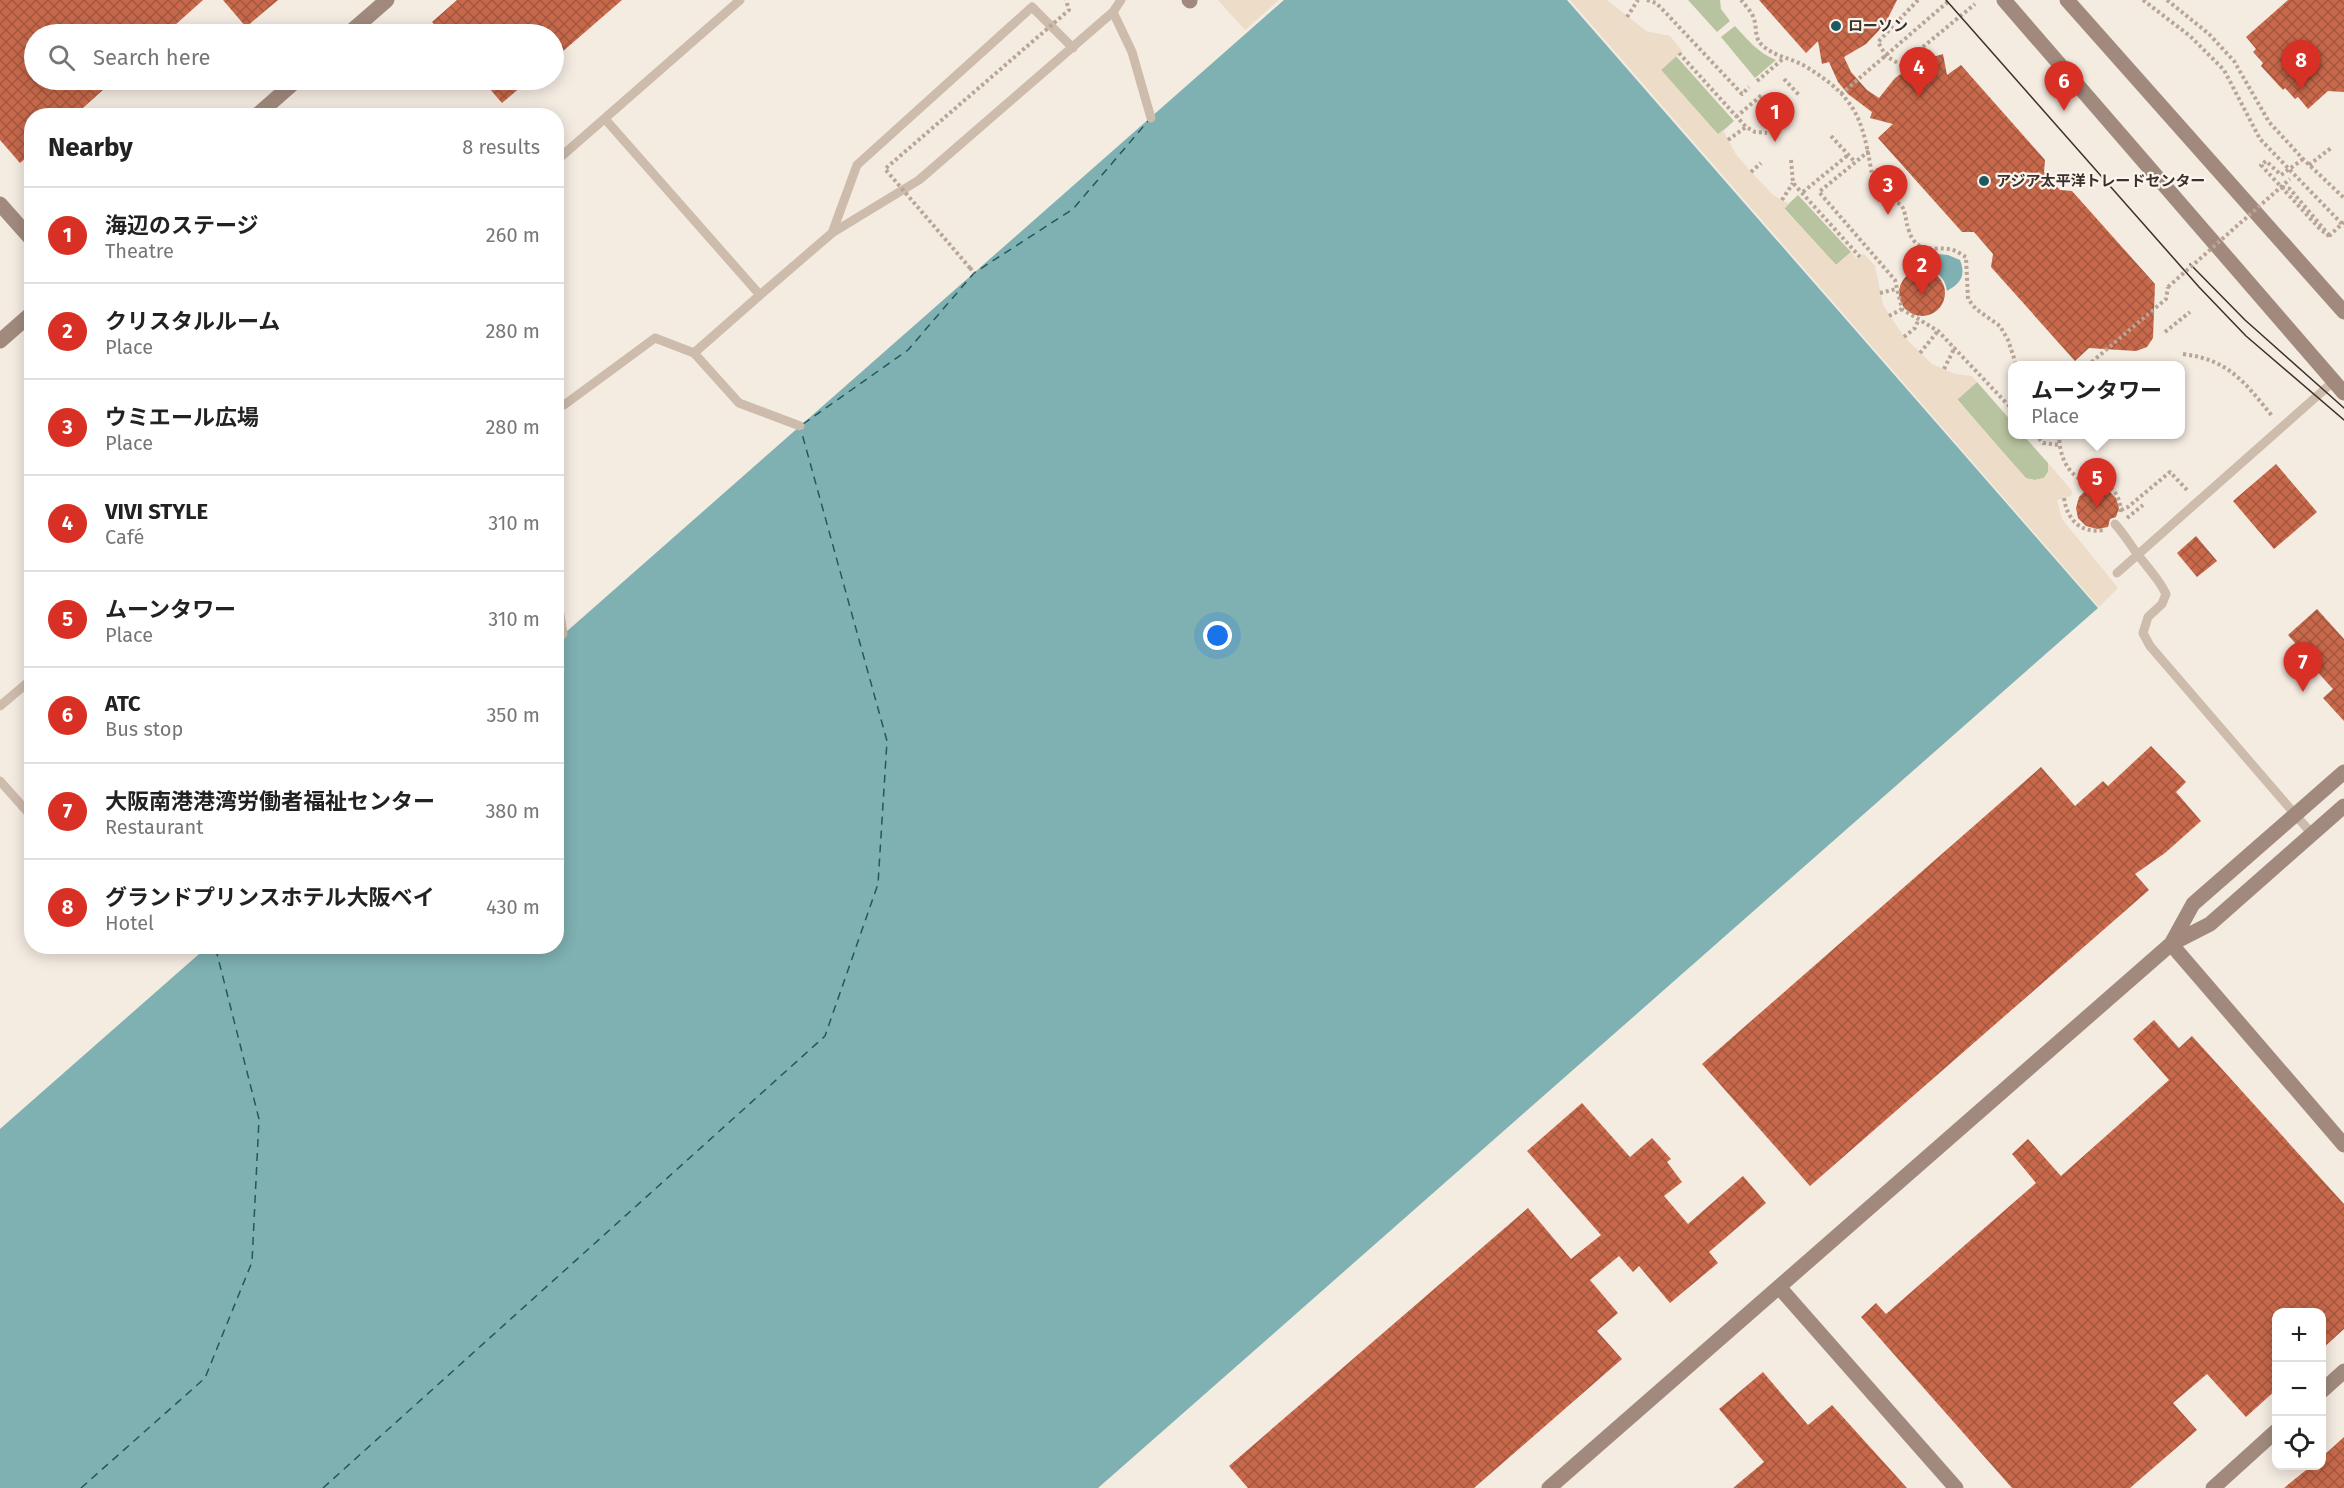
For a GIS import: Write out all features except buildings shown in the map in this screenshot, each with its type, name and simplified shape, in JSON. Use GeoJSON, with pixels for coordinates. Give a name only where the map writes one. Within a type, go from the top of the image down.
{"type":"FeatureCollection","features":[{"type":"Feature","properties":{"kind":"street"},"geometry":{"type":"LineString","coordinates":[[359,24],[387,0]]}},
{"type":"Feature","properties":{"kind":"street"},"geometry":{"type":"LineString","coordinates":[[2004,0],[2339,387]]}},
{"type":"Feature","properties":{"kind":"street"},"geometry":{"type":"LineString","coordinates":[[2067,0],[2344,312]]}},
{"type":"Feature","properties":{"kind":"street"},"geometry":{"type":"LineString","coordinates":[[265,108],[286,90]]}},
{"type":"Feature","properties":{"kind":"street"},"geometry":{"type":"LineString","coordinates":[[0,204],[24,231]]}},
{"type":"Feature","properties":{"kind":"street"},"geometry":{"type":"LineString","coordinates":[[0,340],[24,320]]}},
{"type":"Feature","properties":{"kind":"street"},"geometry":{"type":"LineString","coordinates":[[2171,944],[2193,904],[2344,772]]}},
{"type":"Feature","properties":{"kind":"street"},"geometry":{"type":"LineString","coordinates":[[1549,1488],[2171,944],[2210,924],[2344,806]]}},
{"type":"Feature","properties":{"kind":"street"},"geometry":{"type":"LineString","coordinates":[[2171,944],[2344,1145]]}},
{"type":"Feature","properties":{"kind":"street"},"geometry":{"type":"LineString","coordinates":[[1779,1287],[1956,1488]]}},
{"type":"Feature","properties":{"kind":"street"},"geometry":{"type":"LineString","coordinates":[[2326,1387],[2344,1371]]}},
{"type":"Feature","properties":{"kind":"street"},"geometry":{"type":"LineString","coordinates":[[2213,1488],[2272,1435]]}},
{"type":"Feature","properties":{"kind":"lane"},"geometry":{"type":"LineString","coordinates":[[564,154],[740,0]]}},
{"type":"Feature","properties":{"kind":"lane"},"geometry":{"type":"LineString","coordinates":[[694,353],[832,233],[919,180],[1073,48],[1113,12],[1121,0]]}},
{"type":"Feature","properties":{"kind":"lane"},"geometry":{"type":"LineString","coordinates":[[832,233],[857,165],[1032,8],[1073,48]]}},
{"type":"Feature","properties":{"kind":"lane"},"geometry":{"type":"LineString","coordinates":[[1113,12],[1132,52],[1151,118]]}},
{"type":"Feature","properties":{"kind":"lane"},"geometry":{"type":"LineString","coordinates":[[605,119],[760,295]]}},
{"type":"Feature","properties":{"kind":"lane"},"geometry":{"type":"LineString","coordinates":[[564,405],[655,338],[694,353],[739,403],[800,426]]}},
{"type":"Feature","properties":{"kind":"lane"},"geometry":{"type":"LineString","coordinates":[[2117,573],[2339,387]]}},
{"type":"Feature","properties":{"kind":"lane"},"geometry":{"type":"LineString","coordinates":[[2117,521],[2138,555],[2161,583],[2166,594],[2162,604],[2148,617],[2144,633],[2150,646],[2312,834]]}},
{"type":"Feature","properties":{"kind":"lane"},"geometry":{"type":"LineString","coordinates":[[0,706],[24,686]]}},
{"type":"Feature","properties":{"kind":"lane"},"geometry":{"type":"LineString","coordinates":[[0,781],[24,808]]}},
{"type":"Feature","properties":{"kind":"path"},"geometry":{"type":"LineString","coordinates":[[974,273],[885,169],[1069,10],[1066,0]]}},
{"type":"Feature","properties":{"kind":"path"},"geometry":{"type":"LineString","coordinates":[[1627,16],[1638,0]]}},
{"type":"Feature","properties":{"kind":"path"},"geometry":{"type":"LineString","coordinates":[[1647,0],[1656,3],[1742,94],[1749,87]]}},
{"type":"Feature","properties":{"kind":"path"},"geometry":{"type":"LineString","coordinates":[[1741,0],[1754,18],[1761,44],[1807,68],[1841,94],[1858,116],[1869,151],[1875,191],[1884,200],[1900,204],[1907,216],[1909,232],[1918,245],[1930,250],[1953,250],[1966,257],[1968,299],[1976,309],[2000,326],[2008,340],[2015,361]]}},
{"type":"Feature","properties":{"kind":"path"},"geometry":{"type":"LineString","coordinates":[[1918,0],[1878,42],[1886,56],[1901,65],[1975,4]]}},
{"type":"Feature","properties":{"kind":"path"},"geometry":{"type":"LineString","coordinates":[[1841,94],[1950,0]]}},
{"type":"Feature","properties":{"kind":"path"},"geometry":{"type":"LineString","coordinates":[[2143,0],[2190,36],[2224,70],[2260,139],[2291,169],[2343,224],[2329,236],[2290,189],[2281,187],[2261,165],[2266,161],[2281,175],[2291,169],[2303,159]]}},
{"type":"Feature","properties":{"kind":"path"},"geometry":{"type":"LineString","coordinates":[[2167,0],[2209,34],[2234,61],[2269,122],[2344,198]]}},
{"type":"Feature","properties":{"kind":"path"},"geometry":{"type":"LineString","coordinates":[[1679,53],[1746,128],[1755,132],[1767,133]]}},
{"type":"Feature","properties":{"kind":"path"},"geometry":{"type":"LineString","coordinates":[[1757,81],[1784,58]]}},
{"type":"Feature","properties":{"kind":"path"},"geometry":{"type":"LineString","coordinates":[[1784,79],[1800,95]]}},
{"type":"Feature","properties":{"kind":"path"},"geometry":{"type":"LineString","coordinates":[[1736,117],[1763,94]]}},
{"type":"Feature","properties":{"kind":"path"},"geometry":{"type":"LineString","coordinates":[[1728,140],[1746,128]]}},
{"type":"Feature","properties":{"kind":"path"},"geometry":{"type":"LineString","coordinates":[[1832,136],[1855,162]]}},
{"type":"Feature","properties":{"kind":"path"},"geometry":{"type":"LineString","coordinates":[[2309,165],[2331,148]]}},
{"type":"Feature","properties":{"kind":"path"},"geometry":{"type":"LineString","coordinates":[[1869,151],[1820,192],[1895,280],[1902,309],[1938,332],[2008,405]]}},
{"type":"Feature","properties":{"kind":"path"},"geometry":{"type":"LineString","coordinates":[[1803,192],[1848,155]]}},
{"type":"Feature","properties":{"kind":"path"},"geometry":{"type":"LineString","coordinates":[[1782,200],[1793,183],[1791,160]]}},
{"type":"Feature","properties":{"kind":"path"},"geometry":{"type":"LineString","coordinates":[[1751,172],[1761,163]]}},
{"type":"Feature","properties":{"kind":"path"},"geometry":{"type":"LineString","coordinates":[[2093,361],[2166,299],[2168,286],[2290,179]]}},
{"type":"Feature","properties":{"kind":"path"},"geometry":{"type":"LineString","coordinates":[[1793,183],[1860,257]]}},
{"type":"Feature","properties":{"kind":"path"},"geometry":{"type":"LineString","coordinates":[[1880,293],[1896,289]]}},
{"type":"Feature","properties":{"kind":"path"},"geometry":{"type":"LineString","coordinates":[[1889,316],[1902,309]]}},
{"type":"Feature","properties":{"kind":"path"},"geometry":{"type":"LineString","coordinates":[[2165,332],[2190,312]]}},
{"type":"Feature","properties":{"kind":"path"},"geometry":{"type":"LineString","coordinates":[[1904,337],[1915,328],[1918,321]]}},
{"type":"Feature","properties":{"kind":"path"},"geometry":{"type":"LineString","coordinates":[[1920,353],[1938,332]]}},
{"type":"Feature","properties":{"kind":"path"},"geometry":{"type":"LineString","coordinates":[[1944,369],[1955,348]]}},
{"type":"Feature","properties":{"kind":"path"},"geometry":{"type":"LineString","coordinates":[[2183,354],[2199,356],[2217,363],[2239,376],[2273,417]]}},
{"type":"Feature","properties":{"kind":"path"},"geometry":{"type":"LineString","coordinates":[[2039,439],[2043,443],[2059,445]]}},
{"type":"Feature","properties":{"kind":"path"},"geometry":{"type":"LineString","coordinates":[[2059,439],[2067,468],[2082,481],[2101,483],[2114,491],[2120,501],[2121,510],[2117,521]]}},
{"type":"Feature","properties":{"kind":"path"},"geometry":{"type":"LineString","coordinates":[[2121,510],[2128,507],[2170,472],[2188,491]]}},
{"type":"Feature","properties":{"kind":"path"},"geometry":{"type":"LineString","coordinates":[[2064,498],[2072,521],[2084,529],[2095,532],[2105,530]]}},
{"type":"Feature","properties":{"kind":"path"},"geometry":{"type":"LineString","coordinates":[[2125,520],[2143,505]]}},
{"type":"Feature","properties":{"kind":"green space"},"geometry":{"type":"Polygon","coordinates":[[[1688,0],[1720,0],[1721,9],[1730,21],[1717,32],[1688,0]]]}},
{"type":"Feature","properties":{"kind":"green space"},"geometry":{"type":"Polygon","coordinates":[[[1735,26],[1759,50],[1776,60],[1755,78],[1721,37],[1735,26]]]}},
{"type":"Feature","properties":{"kind":"green space"},"geometry":{"type":"Polygon","coordinates":[[[1676,56],[1734,121],[1718,135],[1661,70],[1676,56]]]}},
{"type":"Feature","properties":{"kind":"green space"},"geometry":{"type":"Polygon","coordinates":[[[1798,195],[1851,252],[1836,265],[1784,208],[1798,195]]]}},
{"type":"Feature","properties":{"kind":"green space"},"geometry":{"type":"Polygon","coordinates":[[[1977,382],[2008,417],[2008,439],[2027,439],[2048,463],[2048,472],[2044,478],[2026,479],[1957,399],[1977,382]]]}},
{"type":"Feature","properties":{"kind":"shaded area"},"geometry":{"type":"Polygon","coordinates":[[[1218,0],[1279,0],[1245,30],[1218,0]]]}},
{"type":"Feature","properties":{"kind":"shaded area"},"geometry":{"type":"Polygon","coordinates":[[[1570,0],[1607,0],[1646,31],[1670,36],[1682,51],[1661,70],[1718,134],[1723,130],[1735,153],[1751,172],[1773,195],[1789,204],[1784,209],[1836,265],[1851,252],[1857,259],[1864,254],[1875,266],[1883,305],[1904,337],[1932,364],[1955,374],[1972,376],[1977,382],[1957,400],[2026,478],[2035,480],[2044,478],[2048,472],[2048,463],[2072,491],[2071,496],[2057,500],[2062,519],[2118,588],[2099,607],[1570,0]]]}},
{"type":"Feature","properties":{"kind":"water"},"geometry":{"type":"Polygon","coordinates":[[[1284,0],[1567,0],[2098,608],[1098,1488],[0,1488],[0,1129],[199,954],[564,954],[564,634],[1284,0]]]}},
{"type":"Feature","properties":{"kind":"water"},"geometry":{"type":"Polygon","coordinates":[[[1927,253],[1948,255],[1960,260],[1962,275],[1956,285],[1947,291],[1943,280],[1932,270],[1915,270],[1912,264],[1927,253]]]}},
{"type":"Feature","properties":{"kind":"ferry route"},"geometry":{"type":"LineString","coordinates":[[803,424],[908,350],[974,273],[1073,209],[1148,121]]}},
{"type":"Feature","properties":{"kind":"ferry route"},"geometry":{"type":"LineString","coordinates":[[323,1488],[825,1036],[878,884],[887,741],[801,430]]}},
{"type":"Feature","properties":{"kind":"ferry route"},"geometry":{"type":"LineString","coordinates":[[81,1488],[205,1378],[252,1262],[259,1119],[217,954]]}},
{"type":"Feature","properties":{"kind":"tram line"},"geometry":{"type":"LineString","coordinates":[[1946,0],[2199,287],[2246,336],[2344,420]]}},
{"type":"Feature","properties":{"kind":"tram line"},"geometry":{"type":"LineString","coordinates":[[2190,264],[2245,320],[2344,408]]}},
{"type":"Feature","properties":{"kind":"place","name":"ローソン"},"geometry":{"type":"Point","coordinates":[1836,26]}},
{"type":"Feature","properties":{"kind":"place","name":"グランドプリンスホテル大阪ベイ"},"geometry":{"type":"Point","coordinates":[2301,90]}},
{"type":"Feature","properties":{"kind":"place","name":"VIVI STYLE"},"geometry":{"type":"Point","coordinates":[1919,97]}},
{"type":"Feature","properties":{"kind":"place","name":"ATC"},"geometry":{"type":"Point","coordinates":[2064,111]}},
{"type":"Feature","properties":{"kind":"place","name":"海辺のステージ"},"geometry":{"type":"Point","coordinates":[1775,142]}},
{"type":"Feature","properties":{"kind":"place","name":"アジア太平洋トレードセンター"},"geometry":{"type":"Point","coordinates":[1984,181]}},
{"type":"Feature","properties":{"kind":"place","name":"ウミエール広場"},"geometry":{"type":"Point","coordinates":[1888,215]}},
{"type":"Feature","properties":{"kind":"place","name":"クリスタルルーム"},"geometry":{"type":"Point","coordinates":[1922,295]}},
{"type":"Feature","properties":{"kind":"place","name":"ムーンタワー"},"geometry":{"type":"Point","coordinates":[2097,508]}},
{"type":"Feature","properties":{"kind":"place","name":"大阪南港港湾労働者福祉センター"},"geometry":{"type":"Point","coordinates":[2303,692]}}]}
